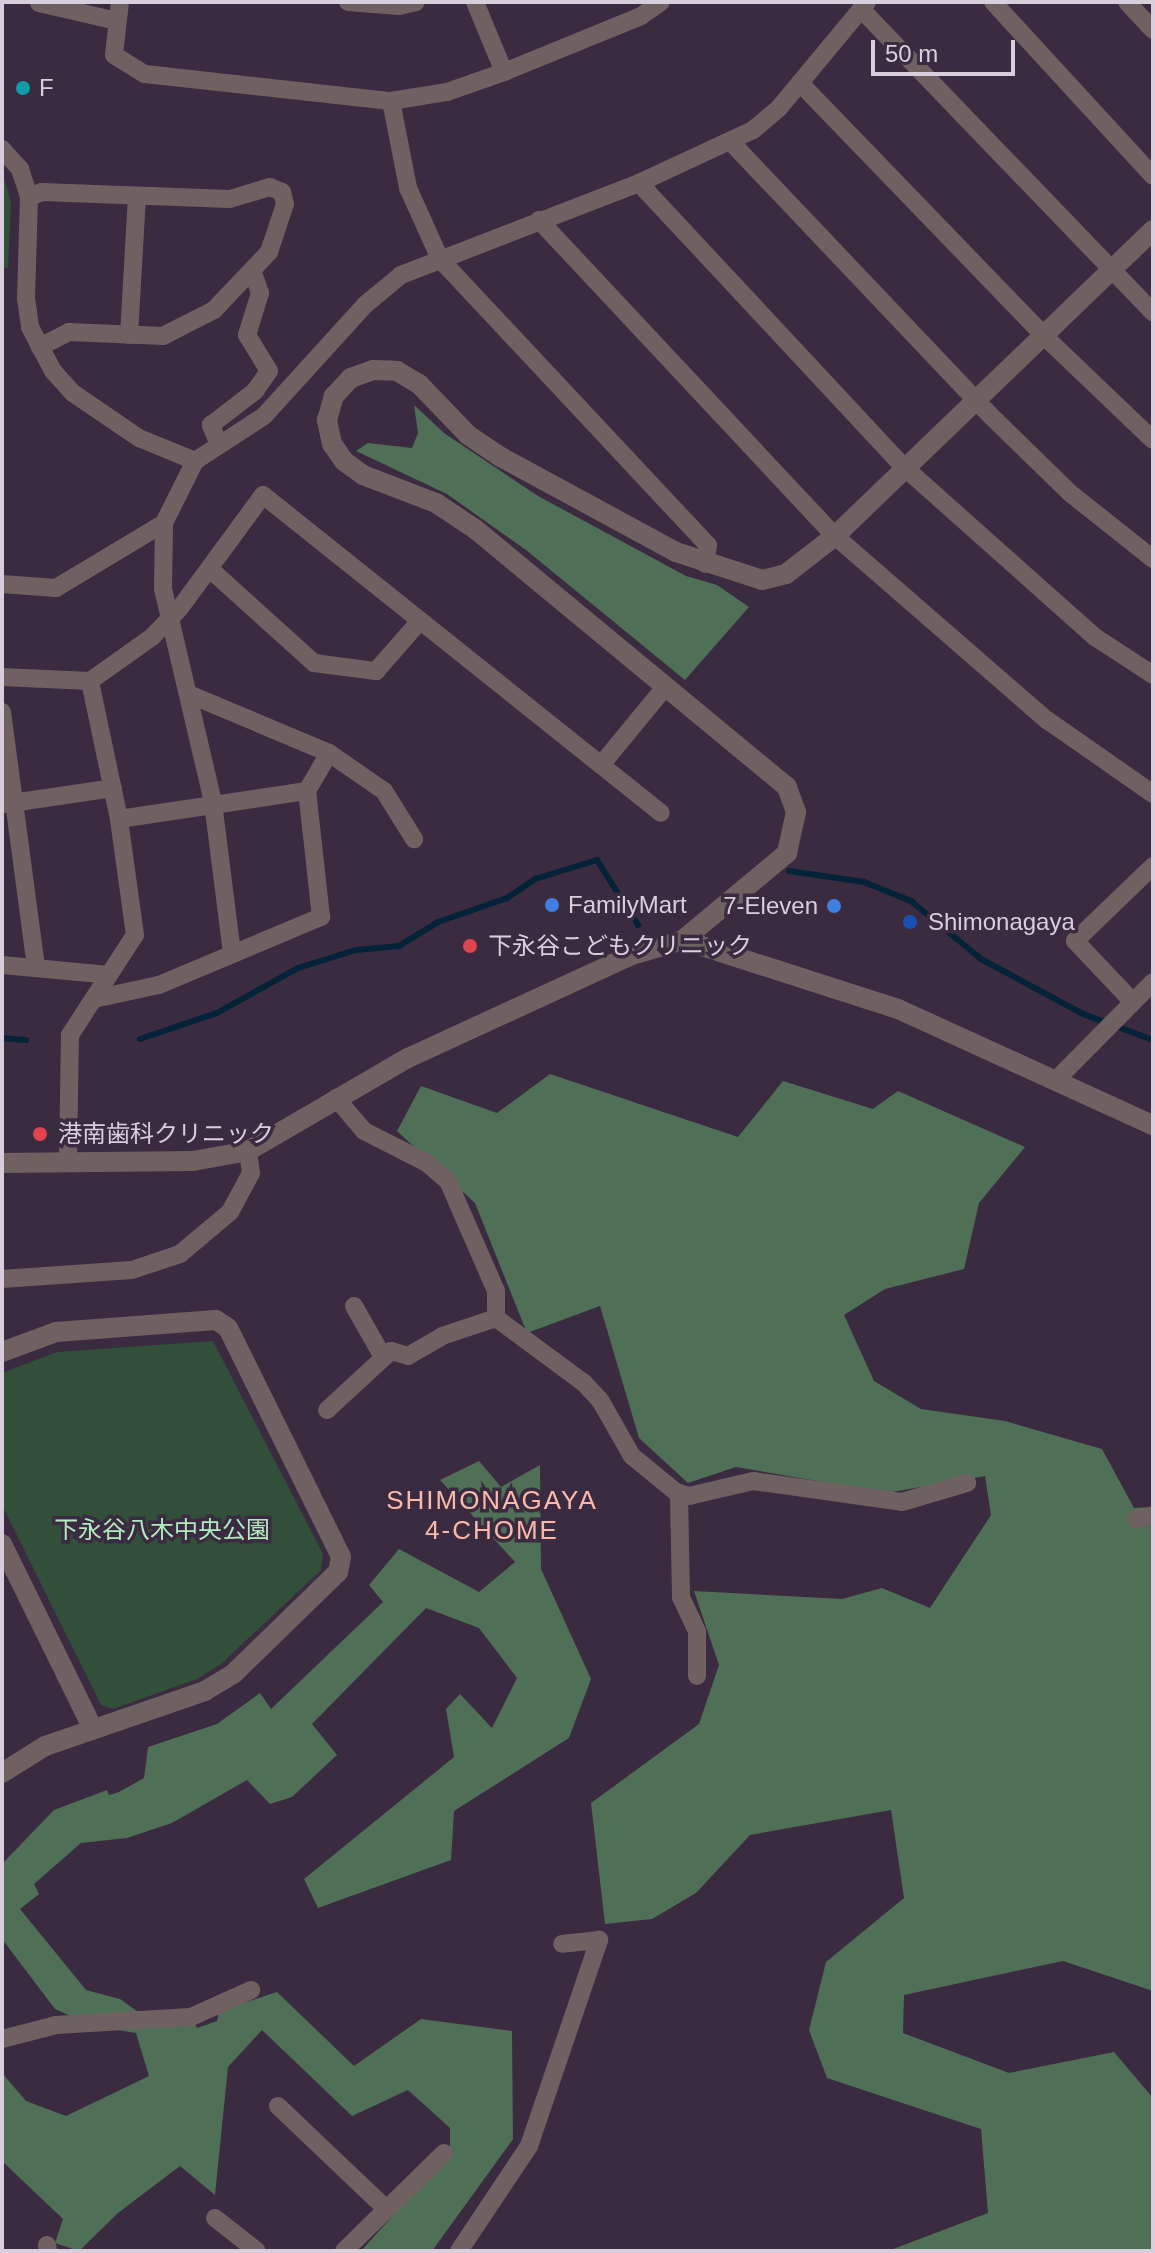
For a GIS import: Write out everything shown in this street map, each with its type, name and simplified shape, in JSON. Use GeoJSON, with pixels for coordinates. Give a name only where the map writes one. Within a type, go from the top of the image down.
{"type":"FeatureCollection","features":[{"type":"Feature","properties":{"kind":"street"},"geometry":{"type":"LineString","coordinates":[[120,2],[114,55],[145,74],[391,101],[447,92],[504,72],[641,16],[661,2]]}},
{"type":"Feature","properties":{"kind":"street"},"geometry":{"type":"LineString","coordinates":[[348,2],[416,2]]}},
{"type":"Feature","properties":{"kind":"street"},"geometry":{"type":"LineString","coordinates":[[475,2],[504,72]]}},
{"type":"Feature","properties":{"kind":"street"},"geometry":{"type":"LineString","coordinates":[[993,2],[1153,176]]}},
{"type":"Feature","properties":{"kind":"street"},"geometry":{"type":"LineString","coordinates":[[1127,2],[1153,30]]}},
{"type":"Feature","properties":{"kind":"street"},"geometry":{"type":"LineString","coordinates":[[39,3],[117,21]]}},
{"type":"Feature","properties":{"kind":"street"},"geometry":{"type":"LineString","coordinates":[[232,953],[213,802],[191,695],[167,620],[164,523],[195,461],[264,416],[366,304],[401,275],[639,183],[753,130],[800,83],[864,5],[1111,272],[1153,312]]}},
{"type":"Feature","properties":{"kind":"street"},"geometry":{"type":"LineString","coordinates":[[800,83],[1042,334],[1153,440]]}},
{"type":"Feature","properties":{"kind":"street"},"geometry":{"type":"LineString","coordinates":[[391,101],[408,188],[440,259],[708,545],[705,564]]}},
{"type":"Feature","properties":{"kind":"street"},"geometry":{"type":"LineString","coordinates":[[730,141],[974,400],[1070,493],[1153,559]]}},
{"type":"Feature","properties":{"kind":"street"},"geometry":{"type":"LineString","coordinates":[[2,149],[20,169],[29,197],[26,298],[40,347],[73,393],[139,438],[195,461]]}},
{"type":"Feature","properties":{"kind":"street"},"geometry":{"type":"LineString","coordinates":[[639,183],[904,467],[1095,637],[1153,675]]}},
{"type":"Feature","properties":{"kind":"street"},"geometry":{"type":"LineString","coordinates":[[29,197],[42,192],[230,199],[270,187],[282,192],[285,204],[269,252],[214,310],[163,336],[69,332],[40,347]]}},
{"type":"Feature","properties":{"kind":"street"},"geometry":{"type":"LineString","coordinates":[[129,335],[137,196]]}},
{"type":"Feature","properties":{"kind":"street"},"geometry":{"type":"LineString","coordinates":[[539,220],[835,536],[1047,720],[1151,790]]}},
{"type":"Feature","properties":{"kind":"street"},"geometry":{"type":"LineString","coordinates":[[2,1163],[193,1161],[248,1151],[408,1058],[632,955],[683,940],[775,867],[793,837],[796,812],[787,787],[475,529],[436,503],[363,475],[344,461],[332,444],[327,420],[334,396],[351,378],[373,370],[397,371],[419,384],[468,435],[501,457],[705,564],[762,580],[786,574],[835,536],[1153,230]]}},
{"type":"Feature","properties":{"kind":"street"},"geometry":{"type":"LineString","coordinates":[[219,445],[211,425],[255,391],[269,371],[247,335],[260,293],[252,270]]}},
{"type":"Feature","properties":{"kind":"street"},"geometry":{"type":"LineString","coordinates":[[2,677],[90,681],[167,620],[211,570],[263,495],[661,813]]}},
{"type":"Feature","properties":{"kind":"street"},"geometry":{"type":"LineString","coordinates":[[2,584],[56,588],[164,523]]}},
{"type":"Feature","properties":{"kind":"street"},"geometry":{"type":"LineString","coordinates":[[211,570],[314,663],[376,671],[420,621]]}},
{"type":"Feature","properties":{"kind":"street"},"geometry":{"type":"LineString","coordinates":[[68,1160],[70,1035],[135,935],[119,819],[90,681]]}},
{"type":"Feature","properties":{"kind":"street"},"geometry":{"type":"LineString","coordinates":[[601,765],[665,687]]}},
{"type":"Feature","properties":{"kind":"street"},"geometry":{"type":"LineString","coordinates":[[191,695],[329,753],[384,791],[414,839]]}},
{"type":"Feature","properties":{"kind":"street"},"geometry":{"type":"LineString","coordinates":[[2,712],[8,803],[36,968]]}},
{"type":"Feature","properties":{"kind":"street"},"geometry":{"type":"LineString","coordinates":[[94,999],[159,985],[321,917],[307,791],[329,753]]}},
{"type":"Feature","properties":{"kind":"street"},"geometry":{"type":"LineString","coordinates":[[8,803],[113,788]]}},
{"type":"Feature","properties":{"kind":"street"},"geometry":{"type":"LineString","coordinates":[[119,819],[213,802],[307,791]]}},
{"type":"Feature","properties":{"kind":"street"},"geometry":{"type":"LineString","coordinates":[[1126,1007],[1075,941],[1153,866]]}},
{"type":"Feature","properties":{"kind":"street"},"geometry":{"type":"LineString","coordinates":[[683,940],[898,1009],[1153,1125]]}},
{"type":"Feature","properties":{"kind":"street"},"geometry":{"type":"LineString","coordinates":[[2,965],[109,975]]}},
{"type":"Feature","properties":{"kind":"street"},"geometry":{"type":"LineString","coordinates":[[1057,1079],[1100,1032],[1153,982]]}},
{"type":"Feature","properties":{"kind":"street"},"geometry":{"type":"LineString","coordinates":[[336,1098],[364,1131],[427,1163],[448,1181],[496,1291],[496,1318]]}},
{"type":"Feature","properties":{"kind":"street"},"geometry":{"type":"LineString","coordinates":[[2,1279],[132,1270],[180,1254],[230,1212],[251,1173],[248,1151]]}},
{"type":"Feature","properties":{"kind":"street"},"geometry":{"type":"LineString","coordinates":[[354,1306],[383,1357]]}},
{"type":"Feature","properties":{"kind":"street"},"geometry":{"type":"LineString","coordinates":[[327,1410],[391,1351],[408,1356],[442,1336],[496,1318]]}},
{"type":"Feature","properties":{"kind":"street"},"geometry":{"type":"LineString","coordinates":[[496,1318],[584,1383],[600,1400],[632,1456],[679,1493],[689,1496],[753,1481],[902,1502],[967,1483]]}},
{"type":"Feature","properties":{"kind":"street"},"geometry":{"type":"LineString","coordinates":[[2,1352],[56,1332],[216,1320],[228,1328],[341,1557],[338,1572],[233,1674],[205,1691],[92,1727],[45,1746],[2,1773]]}},
{"type":"Feature","properties":{"kind":"street"},"geometry":{"type":"LineString","coordinates":[[679,1493],[681,1597],[697,1631],[697,1676]]}},
{"type":"Feature","properties":{"kind":"street"},"geometry":{"type":"LineString","coordinates":[[2,1544],[92,1727]]}},
{"type":"Feature","properties":{"kind":"street"},"geometry":{"type":"LineString","coordinates":[[459,2251],[529,2146],[599,1940],[562,1944]]}},
{"type":"Feature","properties":{"kind":"street"},"geometry":{"type":"LineString","coordinates":[[2,2039],[56,2025],[191,2017],[251,1990]]}},
{"type":"Feature","properties":{"kind":"street"},"geometry":{"type":"LineString","coordinates":[[278,2106],[385,2208]]}},
{"type":"Feature","properties":{"kind":"street"},"geometry":{"type":"LineString","coordinates":[[344,2251],[444,2153]]}},
{"type":"Feature","properties":{"kind":"street"},"geometry":{"type":"LineString","coordinates":[[215,2218],[257,2251]]}},
{"type":"Feature","properties":{"kind":"green space"},"geometry":{"type":"Polygon","coordinates":[[[2,171],[11,202],[8,268],[2,268],[2,171]]]}},
{"type":"Feature","properties":{"kind":"green space"},"geometry":{"type":"Polygon","coordinates":[[[414,405],[444,433],[538,496],[686,576],[717,585],[749,607],[685,680],[526,550],[447,494],[356,451],[368,443],[412,448],[418,433],[414,405]]]}},
{"type":"Feature","properties":{"kind":"green space"},"geometry":{"type":"Polygon","coordinates":[[[550,1074],[738,1137],[783,1081],[873,1109],[898,1091],[1025,1147],[979,1203],[964,1269],[885,1289],[844,1315],[874,1381],[921,1409],[1005,1421],[1102,1449],[1134,1508],[1153,1507],[1153,1991],[1063,1961],[904,1995],[903,2033],[1009,2073],[1114,2052],[1153,2098],[1153,2251],[888,2251],[988,2213],[981,2129],[827,2078],[809,2030],[826,1962],[904,1898],[891,1810],[750,1835],[696,1893],[652,1919],[605,1924],[591,1803],[699,1724],[719,1665],[694,1591],[842,1599],[882,1588],[930,1608],[991,1515],[985,1476],[886,1493],[736,1467],[688,1483],[639,1438],[600,1306],[527,1333],[475,1203],[397,1131],[421,1086],[497,1113],[550,1074]]]}},
{"type":"Feature","properties":{"kind":"green space","name":"下永谷八木中央公園"},"geometry":{"type":"Polygon","coordinates":[[[213,1341],[323,1554],[321,1570],[221,1664],[197,1679],[113,1709],[101,1705],[2,1505],[2,1373],[57,1352],[213,1341]]]}},
{"type":"Feature","properties":{"kind":"green space"},"geometry":{"type":"Polygon","coordinates":[[[479,1461],[501,1487],[540,1465],[541,1569],[591,1679],[569,1738],[454,1811],[451,1860],[318,1908],[304,1879],[454,1757],[446,1709],[460,1694],[492,1728],[517,1678],[479,1628],[426,1608],[312,1724],[337,1755],[292,1797],[270,1804],[247,1780],[172,1823],[127,1838],[81,1843],[34,1884],[39,1894],[20,1909],[86,1990],[120,1999],[156,2025],[193,2020],[197,2028],[217,2021],[219,2011],[277,1992],[354,2066],[421,2019],[512,2031],[513,2139],[432,2251],[361,2251],[450,2152],[450,2128],[408,2090],[352,2116],[262,2030],[228,2067],[215,2195],[180,2166],[118,2213],[79,2251],[55,2243],[63,2219],[2,2161],[2,2073],[26,2101],[66,2116],[149,2076],[136,2033],[93,2026],[55,2009],[2,1939],[2,1864],[54,1810],[107,1790],[109,1795],[119,1792],[144,1778],[148,1747],[217,1724],[260,1693],[271,1709],[383,1602],[369,1585],[399,1549],[479,1592],[515,1562],[440,1480],[479,1461]]]}},
{"type":"Feature","properties":{"kind":"waterway"},"geometry":{"type":"LineString","coordinates":[[140,1039],[217,1013],[298,968],[356,950],[399,946],[438,922],[507,898],[535,879],[597,860],[638,925]]}},
{"type":"Feature","properties":{"kind":"waterway"},"geometry":{"type":"LineString","coordinates":[[789,871],[864,882],[911,901],[981,959],[1083,1014],[1153,1040]]}},
{"type":"Feature","properties":{"kind":"waterway"},"geometry":{"type":"LineString","coordinates":[[2,1038],[26,1040]]}},
{"type":"Feature","properties":{"kind":"place","name":"F"},"geometry":{"type":"Point","coordinates":[23,88]}},
{"type":"Feature","properties":{"kind":"place","name":"FamilyMart"},"geometry":{"type":"Point","coordinates":[552,905]}},
{"type":"Feature","properties":{"kind":"place","name":"7-Eleven"},"geometry":{"type":"Point","coordinates":[834,906]}},
{"type":"Feature","properties":{"kind":"place","name":"Shimonagaya"},"geometry":{"type":"Point","coordinates":[910,922]}},
{"type":"Feature","properties":{"kind":"place","name":"下永谷こどもクリニック"},"geometry":{"type":"Point","coordinates":[470,946]}},
{"type":"Feature","properties":{"kind":"place","name":"港南歯科クリニック"},"geometry":{"type":"Point","coordinates":[40,1134]}},
{"type":"Feature","properties":{"kind":"district","name":"SHIMONAGAYA 4-CHOME"},"geometry":{"type":"Point","coordinates":[492,1516]}}]}
